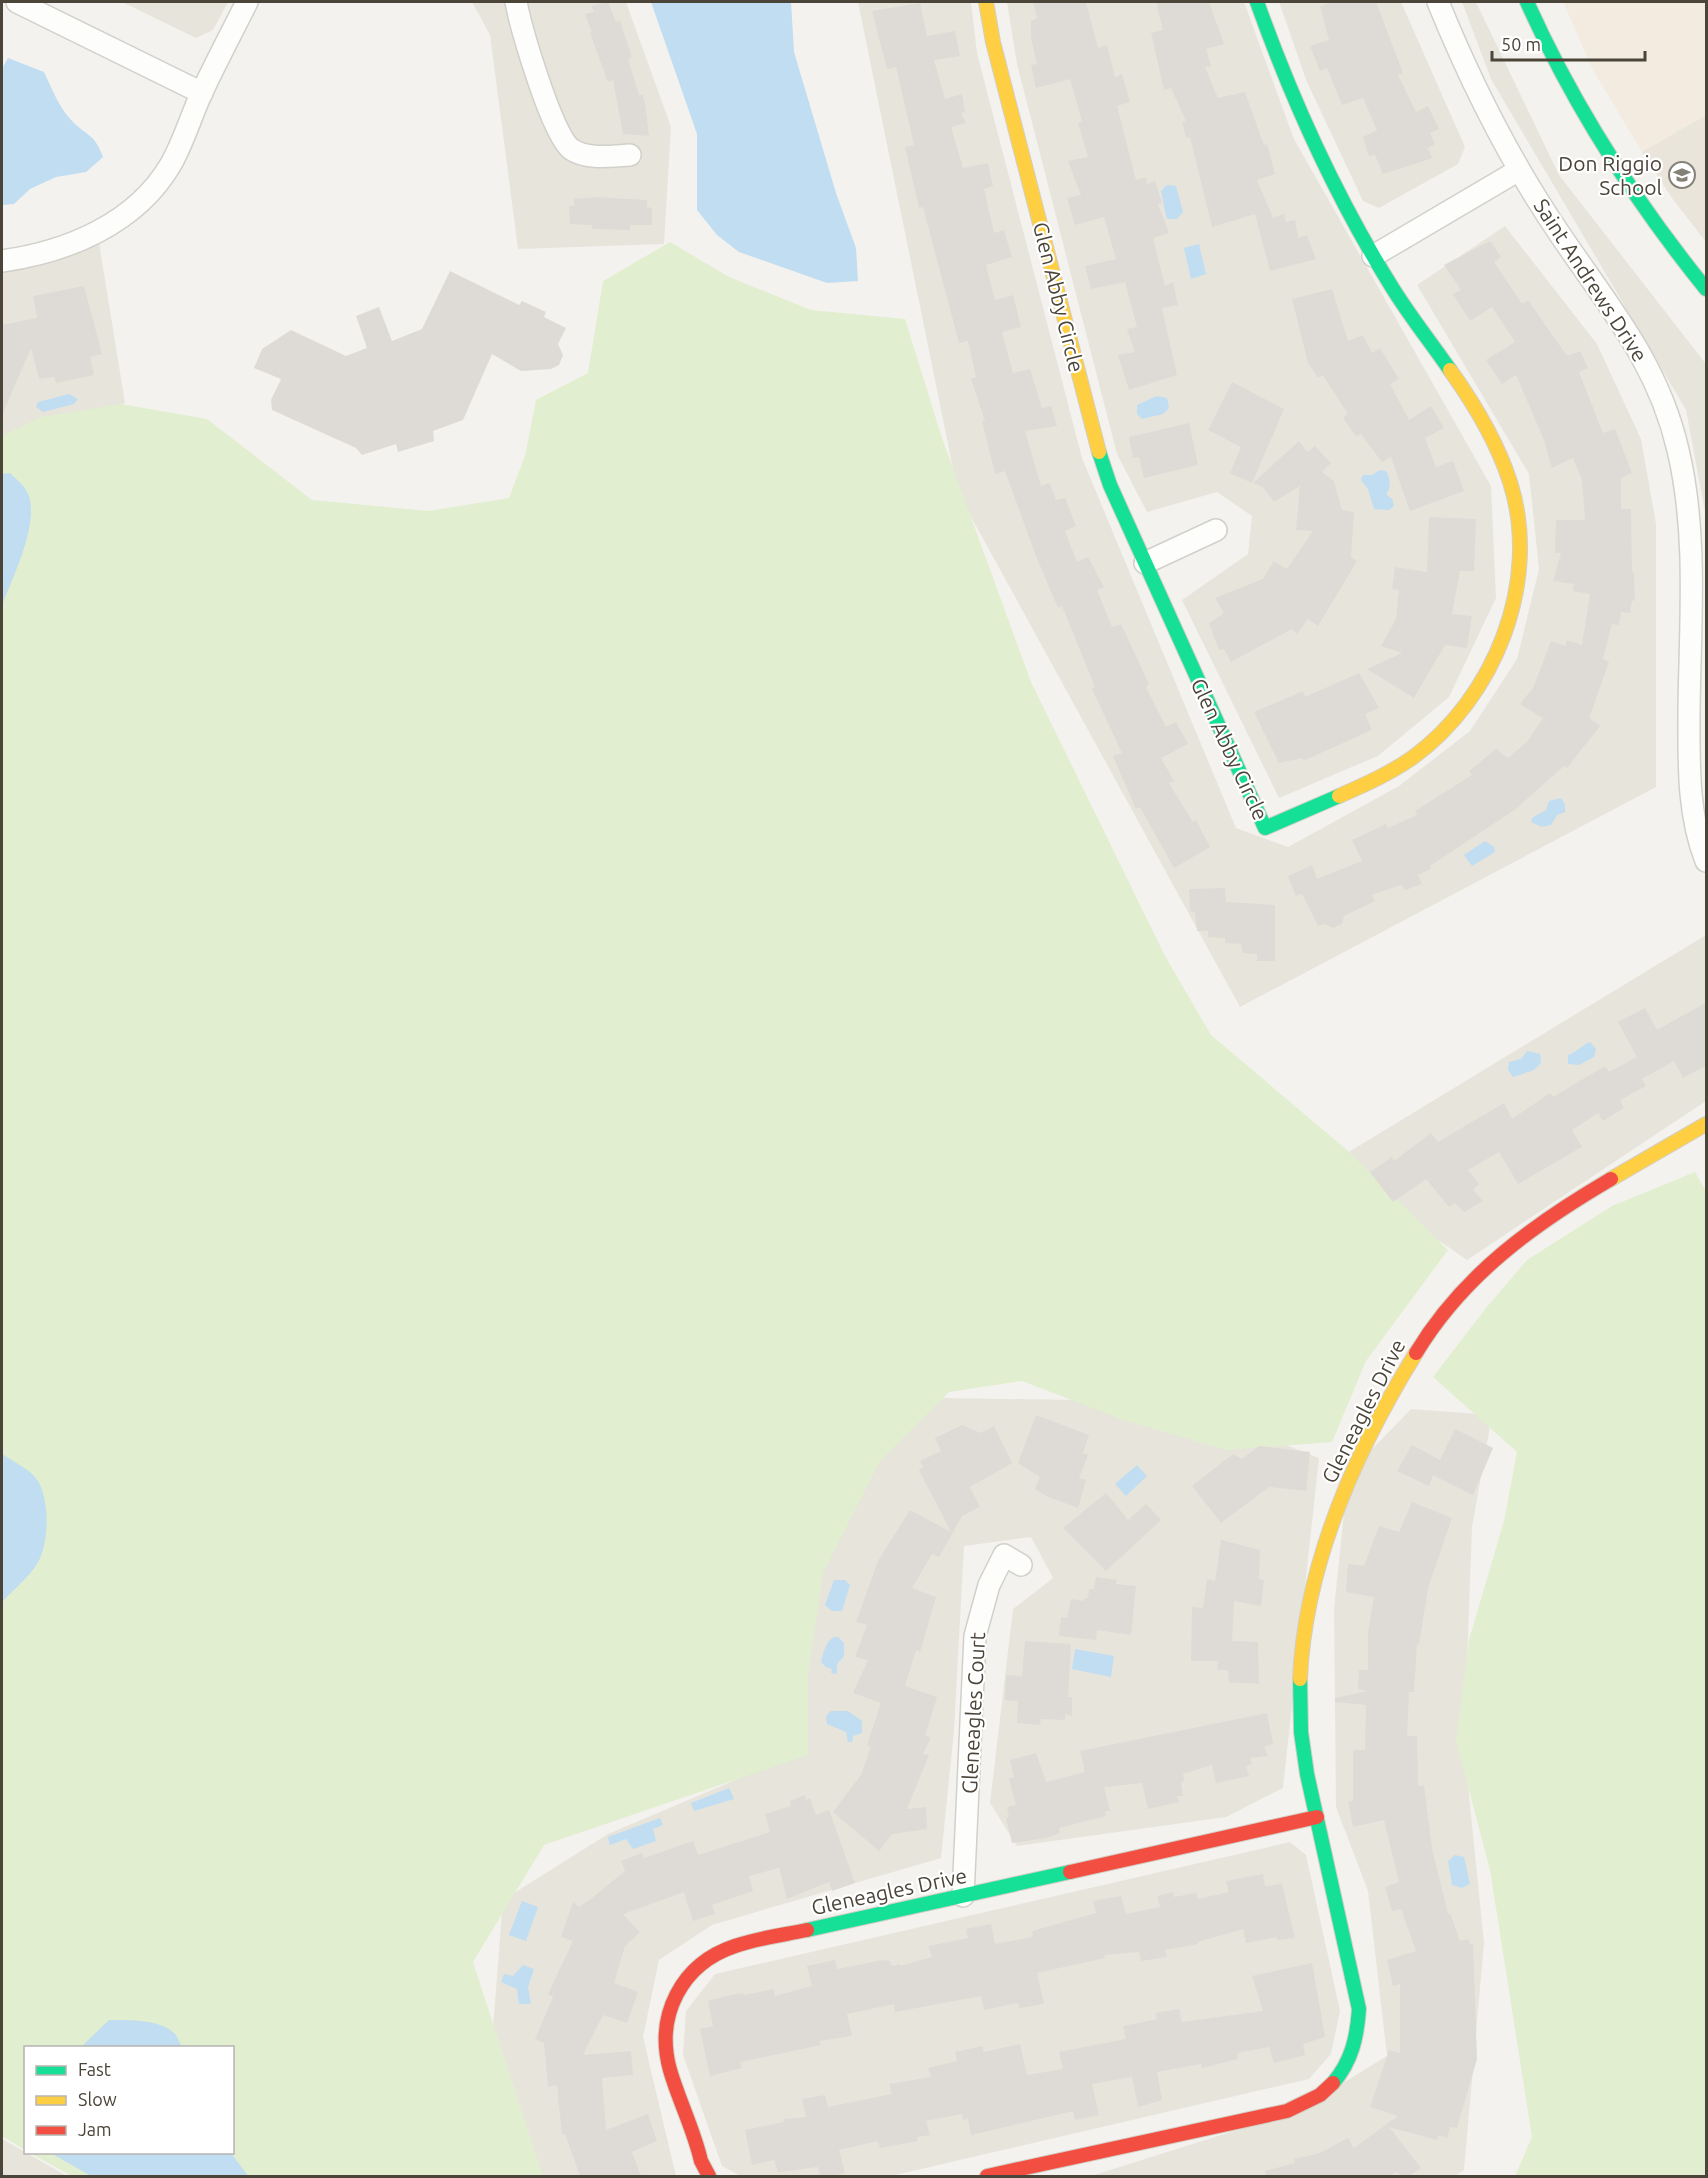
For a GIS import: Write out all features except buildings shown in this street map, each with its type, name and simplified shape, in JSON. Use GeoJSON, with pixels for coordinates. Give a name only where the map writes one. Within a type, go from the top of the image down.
{"type":"FeatureCollection","features":[{"type":"Feature","properties":{"kind":"street"},"geometry":{"type":"LineString","coordinates":[[17,2],[202,93]]}},
{"type":"Feature","properties":{"kind":"street"},"geometry":{"type":"LineString","coordinates":[[2,261],[29,257],[69,245],[103,229],[132,209],[151,190],[169,166],[247,2]]}},
{"type":"Feature","properties":{"kind":"street"},"geometry":{"type":"LineString","coordinates":[[516,2],[546,102],[569,148],[585,156],[630,155]]}},
{"type":"Feature","properties":{"kind":"street","name":"Glen Abby Circle"},"geometry":{"type":"LineString","coordinates":[[986,2],[996,53],[1097,445],[1110,485],[1265,828],[1381,777],[1412,758],[1436,739],[1475,696],[1506,636],[1515,604],[1521,540],[1515,501],[1507,471],[1481,416],[1426,339],[1373,256],[1311,137],[1257,2]]}},
{"type":"Feature","properties":{"kind":"street","name":"Saint Andrews Drive"},"geometry":{"type":"LineString","coordinates":[[1438,2],[1483,102],[1519,170],[1560,236],[1629,331],[1650,370],[1678,449],[1687,501],[1690,543],[1689,774],[1694,813],[1707,861]]}},
{"type":"Feature","properties":{"kind":"street"},"geometry":{"type":"LineString","coordinates":[[1527,2],[1574,100],[1623,181],[1667,242],[1707,289]]}},
{"type":"Feature","properties":{"kind":"street"},"geometry":{"type":"LineString","coordinates":[[1373,256],[1519,170]]}},
{"type":"Feature","properties":{"kind":"street"},"geometry":{"type":"LineString","coordinates":[[1145,563],[1216,530]]}},
{"type":"Feature","properties":{"kind":"street","name":"Gleneagles Drive"},"geometry":{"type":"LineString","coordinates":[[987,2176],[1287,2111],[1307,2103],[1326,2091],[1342,2075],[1353,2055],[1359,2034],[1359,2009],[1301,1733],[1302,1641],[1317,1564],[1334,1514],[1401,1375],[1426,1337],[1457,1297],[1485,1267],[1555,1212],[1707,1124]]}},
{"type":"Feature","properties":{"kind":"street","name":"Gleneagles Court"},"geometry":{"type":"LineString","coordinates":[[963,1896],[975,1636],[989,1585],[1004,1555],[1021,1565]]}},
{"type":"Feature","properties":{"kind":"street","name":"Gleneagles Drive"},"geometry":{"type":"LineString","coordinates":[[709,2176],[701,2161],[667,2056],[665,2034],[668,2011],[683,1981],[706,1960],[735,1946],[1317,1817]]}},
{"type":"Feature","properties":{"kind":"shaded area"},"geometry":{"type":"Polygon","coordinates":[[[122,2],[228,2],[213,30],[196,38],[122,2]]]}},
{"type":"Feature","properties":{"kind":"shaded area"},"geometry":{"type":"Polygon","coordinates":[[[472,2],[626,2],[671,127],[664,244],[518,249],[490,35],[472,2]]]}},
{"type":"Feature","properties":{"kind":"shaded area"},"geometry":{"type":"Polygon","coordinates":[[[858,2],[971,2],[977,53],[1082,458],[1236,828],[1288,847],[1399,786],[1470,731],[1517,659],[1539,569],[1529,474],[1417,285],[1505,226],[1597,344],[1641,439],[1656,524],[1656,787],[1240,1007],[958,493],[858,2]]]}},
{"type":"Feature","properties":{"kind":"shaded area"},"geometry":{"type":"Polygon","coordinates":[[[1007,2],[1244,2],[1294,139],[1491,486],[1496,598],[1449,697],[1378,756],[1279,798],[1182,600],[1248,554],[1252,516],[1217,492],[1147,512],[1117,454],[1017,64],[1007,2]]]}},
{"type":"Feature","properties":{"kind":"shaded area"},"geometry":{"type":"Polygon","coordinates":[[[1279,2],[1401,2],[1465,147],[1458,164],[1379,208],[1363,201],[1307,82],[1279,2]]]}},
{"type":"Feature","properties":{"kind":"shaded area"},"geometry":{"type":"Polygon","coordinates":[[[1462,2],[1476,2],[1559,175],[1706,364],[1706,517],[1686,410],[1491,79],[1462,2]]]}},
{"type":"Feature","properties":{"kind":"shaded area"},"geometry":{"type":"Polygon","coordinates":[[[1563,2],[1706,2],[1706,115],[1642,152],[1593,70],[1563,2]]]}},
{"type":"Feature","properties":{"kind":"shaded area","name":"Don Riggio School"},"geometry":{"type":"Polygon","coordinates":[[[1706,115],[1706,242],[1672,198],[1642,152],[1706,115]]]}},
{"type":"Feature","properties":{"kind":"shaded area"},"geometry":{"type":"Polygon","coordinates":[[[99,243],[125,403],[2,438],[2,272],[99,243]]]}},
{"type":"Feature","properties":{"kind":"shaded area"},"geometry":{"type":"Polygon","coordinates":[[[1706,935],[1706,1101],[1467,1260],[1329,1164],[1706,935]]]}},
{"type":"Feature","properties":{"kind":"shaded area"},"geometry":{"type":"Polygon","coordinates":[[[943,1398],[1142,1401],[1281,1443],[1319,1458],[1283,1788],[1226,1817],[1017,1846],[990,1803],[1013,1609],[1053,1578],[1031,1537],[964,1546],[954,1731],[941,1858],[712,1925],[659,1960],[643,2037],[676,2176],[518,2176],[490,2066],[503,1900],[608,1834],[766,1767],[865,1423],[943,1398]]]}},
{"type":"Feature","properties":{"kind":"shaded area"},"geometry":{"type":"Polygon","coordinates":[[[1411,1409],[1492,1415],[1472,1527],[1464,1746],[1484,1943],[1464,2170],[1455,2176],[1091,2176],[1297,2111],[1387,2056],[1368,1891],[1336,1807],[1334,1609],[1348,1474],[1411,1409]]]}},
{"type":"Feature","properties":{"kind":"shaded area"},"geometry":{"type":"Polygon","coordinates":[[[1290,1842],[1306,1855],[1340,2011],[1331,2054],[1309,2079],[891,2176],[741,2176],[722,2166],[683,2055],[686,2011],[715,1974],[1290,1842]]]}},
{"type":"Feature","properties":{"kind":"shaded area"},"geometry":{"type":"Polygon","coordinates":[[[2,2139],[24,2152],[24,2154],[28,2154],[67,2176],[2,2176],[2,2139]]]}},
{"type":"Feature","properties":{"kind":"green space"},"geometry":{"type":"Polygon","coordinates":[[[670,242],[729,277],[811,310],[905,319],[942,438],[1031,682],[1165,956],[1211,1035],[1347,1150],[1448,1250],[1366,1361],[1332,1442],[1226,1450],[1121,1419],[1022,1381],[949,1392],[880,1461],[823,1573],[808,1674],[808,1755],[544,1845],[473,1962],[543,2176],[72,2176],[32,2154],[234,2154],[234,2046],[24,2046],[24,2149],[2,2136],[2,436],[41,417],[121,404],[207,419],[312,500],[429,511],[509,498],[525,456],[536,400],[588,373],[603,281],[670,242]]]}},
{"type":"Feature","properties":{"kind":"green space"},"geometry":{"type":"Polygon","coordinates":[[[1695,1172],[1706,1191],[1706,2176],[1515,2176],[1532,2137],[1490,1870],[1456,1740],[1469,1640],[1504,1521],[1517,1452],[1433,1377],[1486,1308],[1527,1260],[1612,1206],[1695,1172]]]}},
{"type":"Feature","properties":{"kind":"water"},"geometry":{"type":"Polygon","coordinates":[[[651,2],[791,2],[794,52],[836,193],[856,248],[858,281],[827,283],[739,252],[717,235],[697,210],[697,134],[651,2]]]}},
{"type":"Feature","properties":{"kind":"water"},"geometry":{"type":"Polygon","coordinates":[[[8,58],[44,72],[64,111],[94,140],[103,157],[86,172],[56,177],[30,189],[14,204],[2,205],[2,69],[8,58]]]}},
{"type":"Feature","properties":{"kind":"water"},"geometry":{"type":"Polygon","coordinates":[[[1167,185],[1176,186],[1183,212],[1177,219],[1168,219],[1166,216],[1161,191],[1167,185]]]}},
{"type":"Feature","properties":{"kind":"water"},"geometry":{"type":"Polygon","coordinates":[[[1199,244],[1206,274],[1191,279],[1184,248],[1199,244]]]}},
{"type":"Feature","properties":{"kind":"water"},"geometry":{"type":"Polygon","coordinates":[[[69,394],[78,399],[74,404],[43,412],[36,407],[38,402],[69,394]]]}},
{"type":"Feature","properties":{"kind":"water"},"geometry":{"type":"Polygon","coordinates":[[[1157,396],[1167,398],[1169,408],[1163,414],[1142,419],[1137,414],[1137,405],[1157,396]]]}},
{"type":"Feature","properties":{"kind":"water"},"geometry":{"type":"Polygon","coordinates":[[[1380,470],[1386,471],[1389,480],[1390,486],[1386,494],[1392,499],[1394,506],[1389,510],[1374,509],[1368,489],[1361,480],[1363,475],[1372,475],[1380,470]]]}},
{"type":"Feature","properties":{"kind":"water"},"geometry":{"type":"Polygon","coordinates":[[[10,473],[26,490],[31,515],[24,548],[2,605],[2,474],[10,473]]]}},
{"type":"Feature","properties":{"kind":"water"},"geometry":{"type":"Polygon","coordinates":[[[1561,798],[1565,805],[1565,812],[1557,815],[1551,825],[1542,827],[1531,822],[1532,818],[1546,810],[1549,801],[1561,798]]]}},
{"type":"Feature","properties":{"kind":"water"},"geometry":{"type":"Polygon","coordinates":[[[1485,841],[1494,847],[1495,852],[1472,866],[1464,855],[1485,841]]]}},
{"type":"Feature","properties":{"kind":"water"},"geometry":{"type":"Polygon","coordinates":[[[1590,1042],[1596,1049],[1594,1057],[1579,1065],[1568,1064],[1568,1055],[1590,1042]]]}},
{"type":"Feature","properties":{"kind":"water"},"geometry":{"type":"Polygon","coordinates":[[[1527,1051],[1540,1054],[1541,1063],[1534,1070],[1513,1077],[1508,1070],[1509,1062],[1521,1059],[1527,1051]]]}},
{"type":"Feature","properties":{"kind":"water"},"geometry":{"type":"Polygon","coordinates":[[[2,1454],[30,1472],[39,1483],[46,1505],[47,1518],[44,1544],[37,1564],[2,1602],[2,1454]]]}},
{"type":"Feature","properties":{"kind":"water"},"geometry":{"type":"Polygon","coordinates":[[[1137,1465],[1147,1476],[1126,1496],[1115,1484],[1137,1465]]]}},
{"type":"Feature","properties":{"kind":"water"},"geometry":{"type":"Polygon","coordinates":[[[834,1580],[845,1580],[850,1585],[842,1611],[832,1611],[825,1605],[834,1580]]]}},
{"type":"Feature","properties":{"kind":"water"},"geometry":{"type":"Polygon","coordinates":[[[834,1637],[838,1637],[844,1643],[844,1655],[838,1663],[837,1674],[831,1673],[832,1669],[821,1662],[827,1644],[834,1637]]]}},
{"type":"Feature","properties":{"kind":"water"},"geometry":{"type":"Polygon","coordinates":[[[1075,1649],[1114,1656],[1111,1677],[1072,1669],[1075,1649]]]}},
{"type":"Feature","properties":{"kind":"water"},"geometry":{"type":"Polygon","coordinates":[[[831,1711],[848,1711],[862,1721],[862,1733],[853,1736],[852,1742],[848,1742],[846,1732],[827,1724],[826,1716],[831,1711]]]}},
{"type":"Feature","properties":{"kind":"water"},"geometry":{"type":"Polygon","coordinates":[[[729,1788],[734,1799],[694,1811],[691,1803],[729,1788]]]}},
{"type":"Feature","properties":{"kind":"water"},"geometry":{"type":"Polygon","coordinates":[[[660,1818],[663,1825],[653,1829],[656,1841],[633,1849],[626,1839],[610,1845],[608,1837],[660,1818]]]}},
{"type":"Feature","properties":{"kind":"water"},"geometry":{"type":"Polygon","coordinates":[[[1455,1855],[1464,1857],[1470,1884],[1462,1888],[1452,1885],[1448,1861],[1455,1855]]]}},
{"type":"Feature","properties":{"kind":"water"},"geometry":{"type":"Polygon","coordinates":[[[522,1901],[538,1907],[526,1941],[509,1935],[522,1901]]]}},
{"type":"Feature","properties":{"kind":"water"},"geometry":{"type":"Polygon","coordinates":[[[523,1965],[534,1969],[528,1987],[531,2004],[519,2004],[517,1989],[501,1982],[504,1974],[513,1976],[523,1965]]]}},
{"type":"Feature","properties":{"kind":"water"},"geometry":{"type":"Polygon","coordinates":[[[109,2020],[125,2020],[162,2025],[175,2034],[181,2046],[82,2046],[109,2020]]]}},
{"type":"Feature","properties":{"kind":"water"},"geometry":{"type":"Polygon","coordinates":[[[53,2154],[232,2154],[248,2176],[91,2176],[53,2154]]]}},
{"type":"Feature","properties":{"kind":"traffic: fast"},"geometry":{"type":"LineString","coordinates":[[1257,2],[1300,111],[1333,182],[1397,295],[1450,370]]}},
{"type":"Feature","properties":{"kind":"traffic: fast"},"geometry":{"type":"LineString","coordinates":[[1527,2],[1565,79],[1607,152],[1654,221],[1706,289]]}},
{"type":"Feature","properties":{"kind":"traffic: fast"},"geometry":{"type":"LineString","coordinates":[[1099,452],[1110,485],[1265,828],[1339,796]]}},
{"type":"Feature","properties":{"kind":"traffic: fast"},"geometry":{"type":"LineString","coordinates":[[1300,1679],[1301,1732],[1307,1774],[1359,2009],[1357,2029],[1349,2057],[1333,2083]]}},
{"type":"Feature","properties":{"kind":"traffic: fast"},"geometry":{"type":"LineString","coordinates":[[807,1930],[1070,1872]]}},
{"type":"Feature","properties":{"kind":"traffic: slow"},"geometry":{"type":"LineString","coordinates":[[986,2],[993,42],[1099,452]]}},
{"type":"Feature","properties":{"kind":"traffic: slow"},"geometry":{"type":"LineString","coordinates":[[1339,796],[1403,764],[1441,733],[1466,704],[1487,671],[1504,635],[1515,598],[1520,559],[1518,520],[1510,482],[1499,452],[1450,370]]}},
{"type":"Feature","properties":{"kind":"traffic: slow"},"geometry":{"type":"LineString","coordinates":[[1611,1179],[1706,1124]]}},
{"type":"Feature","properties":{"kind":"traffic: slow"},"geometry":{"type":"LineString","coordinates":[[1300,1679],[1304,1636],[1312,1593],[1337,1509],[1373,1429],[1416,1353]]}},
{"type":"Feature","properties":{"kind":"traffic: jam"},"geometry":{"type":"LineString","coordinates":[[1416,1353],[1455,1299],[1502,1254],[1555,1214],[1611,1179]]}},
{"type":"Feature","properties":{"kind":"traffic: jam"},"geometry":{"type":"LineString","coordinates":[[1070,1872],[1317,1817]]}},
{"type":"Feature","properties":{"kind":"traffic: jam"},"geometry":{"type":"LineString","coordinates":[[709,2176],[701,2161],[670,2070],[666,2050],[666,2030],[677,1994],[700,1965],[716,1954],[753,1941],[807,1930]]}},
{"type":"Feature","properties":{"kind":"traffic: jam"},"geometry":{"type":"LineString","coordinates":[[987,2176],[1287,2111],[1320,2095],[1333,2083]]}},
{"type":"Feature","properties":{"kind":"place","name":"Don Riggio School"},"geometry":{"type":"Point","coordinates":[1682,175]}}]}
